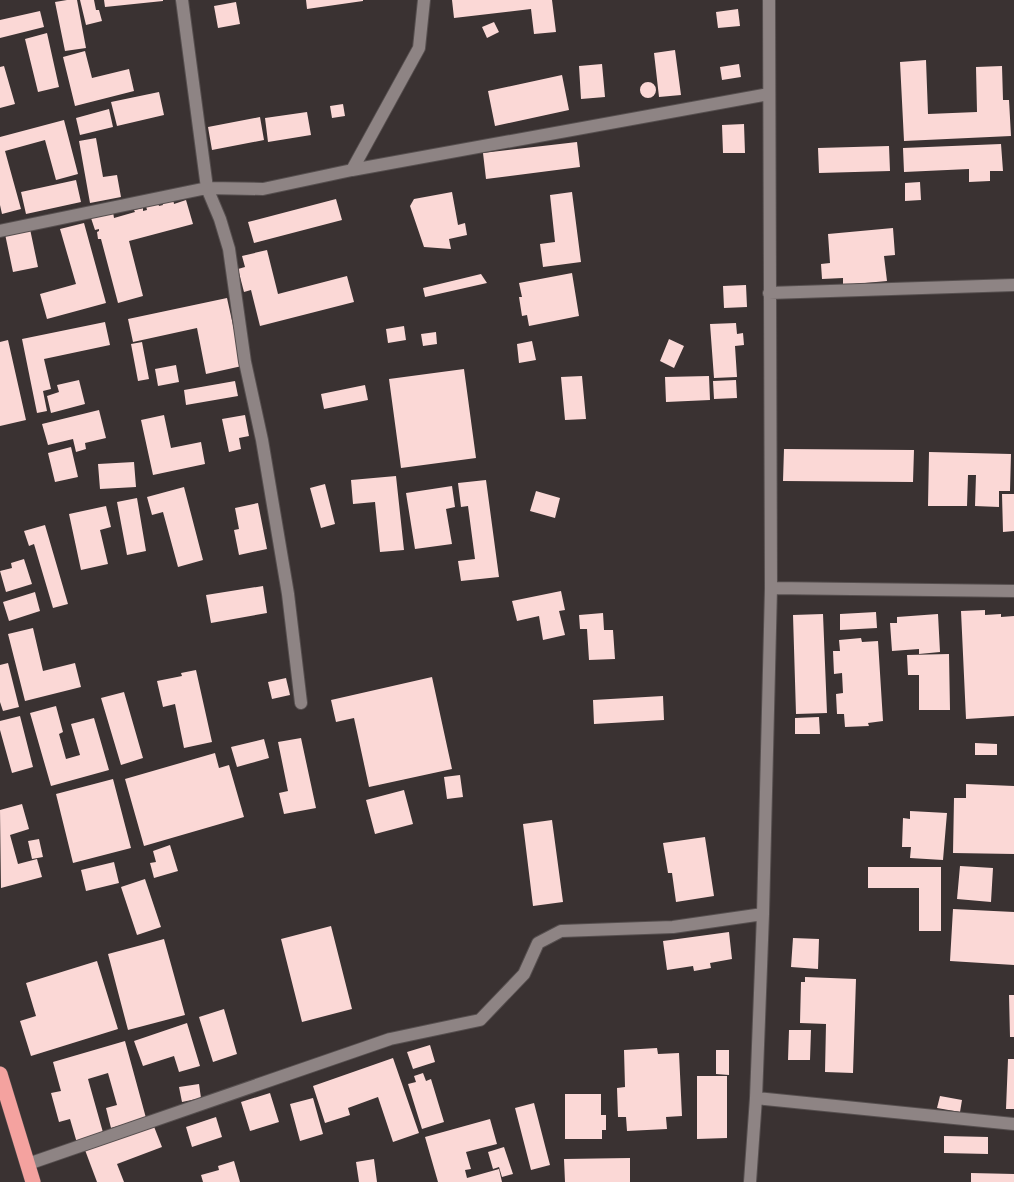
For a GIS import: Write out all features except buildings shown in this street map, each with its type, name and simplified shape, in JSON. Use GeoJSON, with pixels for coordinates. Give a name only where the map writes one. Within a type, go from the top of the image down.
{"type":"FeatureCollection","features":[{"type":"Feature","properties":{"kind":"highway"},"geometry":{"type":"LineString","coordinates":[[0,1074],[34,1182]]}},
{"type":"Feature","properties":{"kind":"street"},"geometry":{"type":"LineString","coordinates":[[182,0],[207,188],[220,219],[229,249],[246,362],[262,440],[288,594],[301,703]]}},
{"type":"Feature","properties":{"kind":"street"},"geometry":{"type":"LineString","coordinates":[[352,170],[419,48],[424,0]]}},
{"type":"Feature","properties":{"kind":"street"},"geometry":{"type":"LineString","coordinates":[[750,1182],[756,1098],[763,914],[770,588],[770,0]]}},
{"type":"Feature","properties":{"kind":"street"},"geometry":{"type":"LineString","coordinates":[[0,231],[207,188],[263,189],[352,170],[769,94]]}},
{"type":"Feature","properties":{"kind":"street"},"geometry":{"type":"LineString","coordinates":[[769,293],[1014,285]]}},
{"type":"Feature","properties":{"kind":"street"},"geometry":{"type":"LineString","coordinates":[[770,588],[1014,591]]}},
{"type":"Feature","properties":{"kind":"street"},"geometry":{"type":"LineString","coordinates":[[28,1164],[390,1039],[480,1020],[524,974],[538,943],[561,931],[673,927],[763,914]]}},
{"type":"Feature","properties":{"kind":"street"},"geometry":{"type":"LineString","coordinates":[[756,1098],[1014,1124]]}}]}
